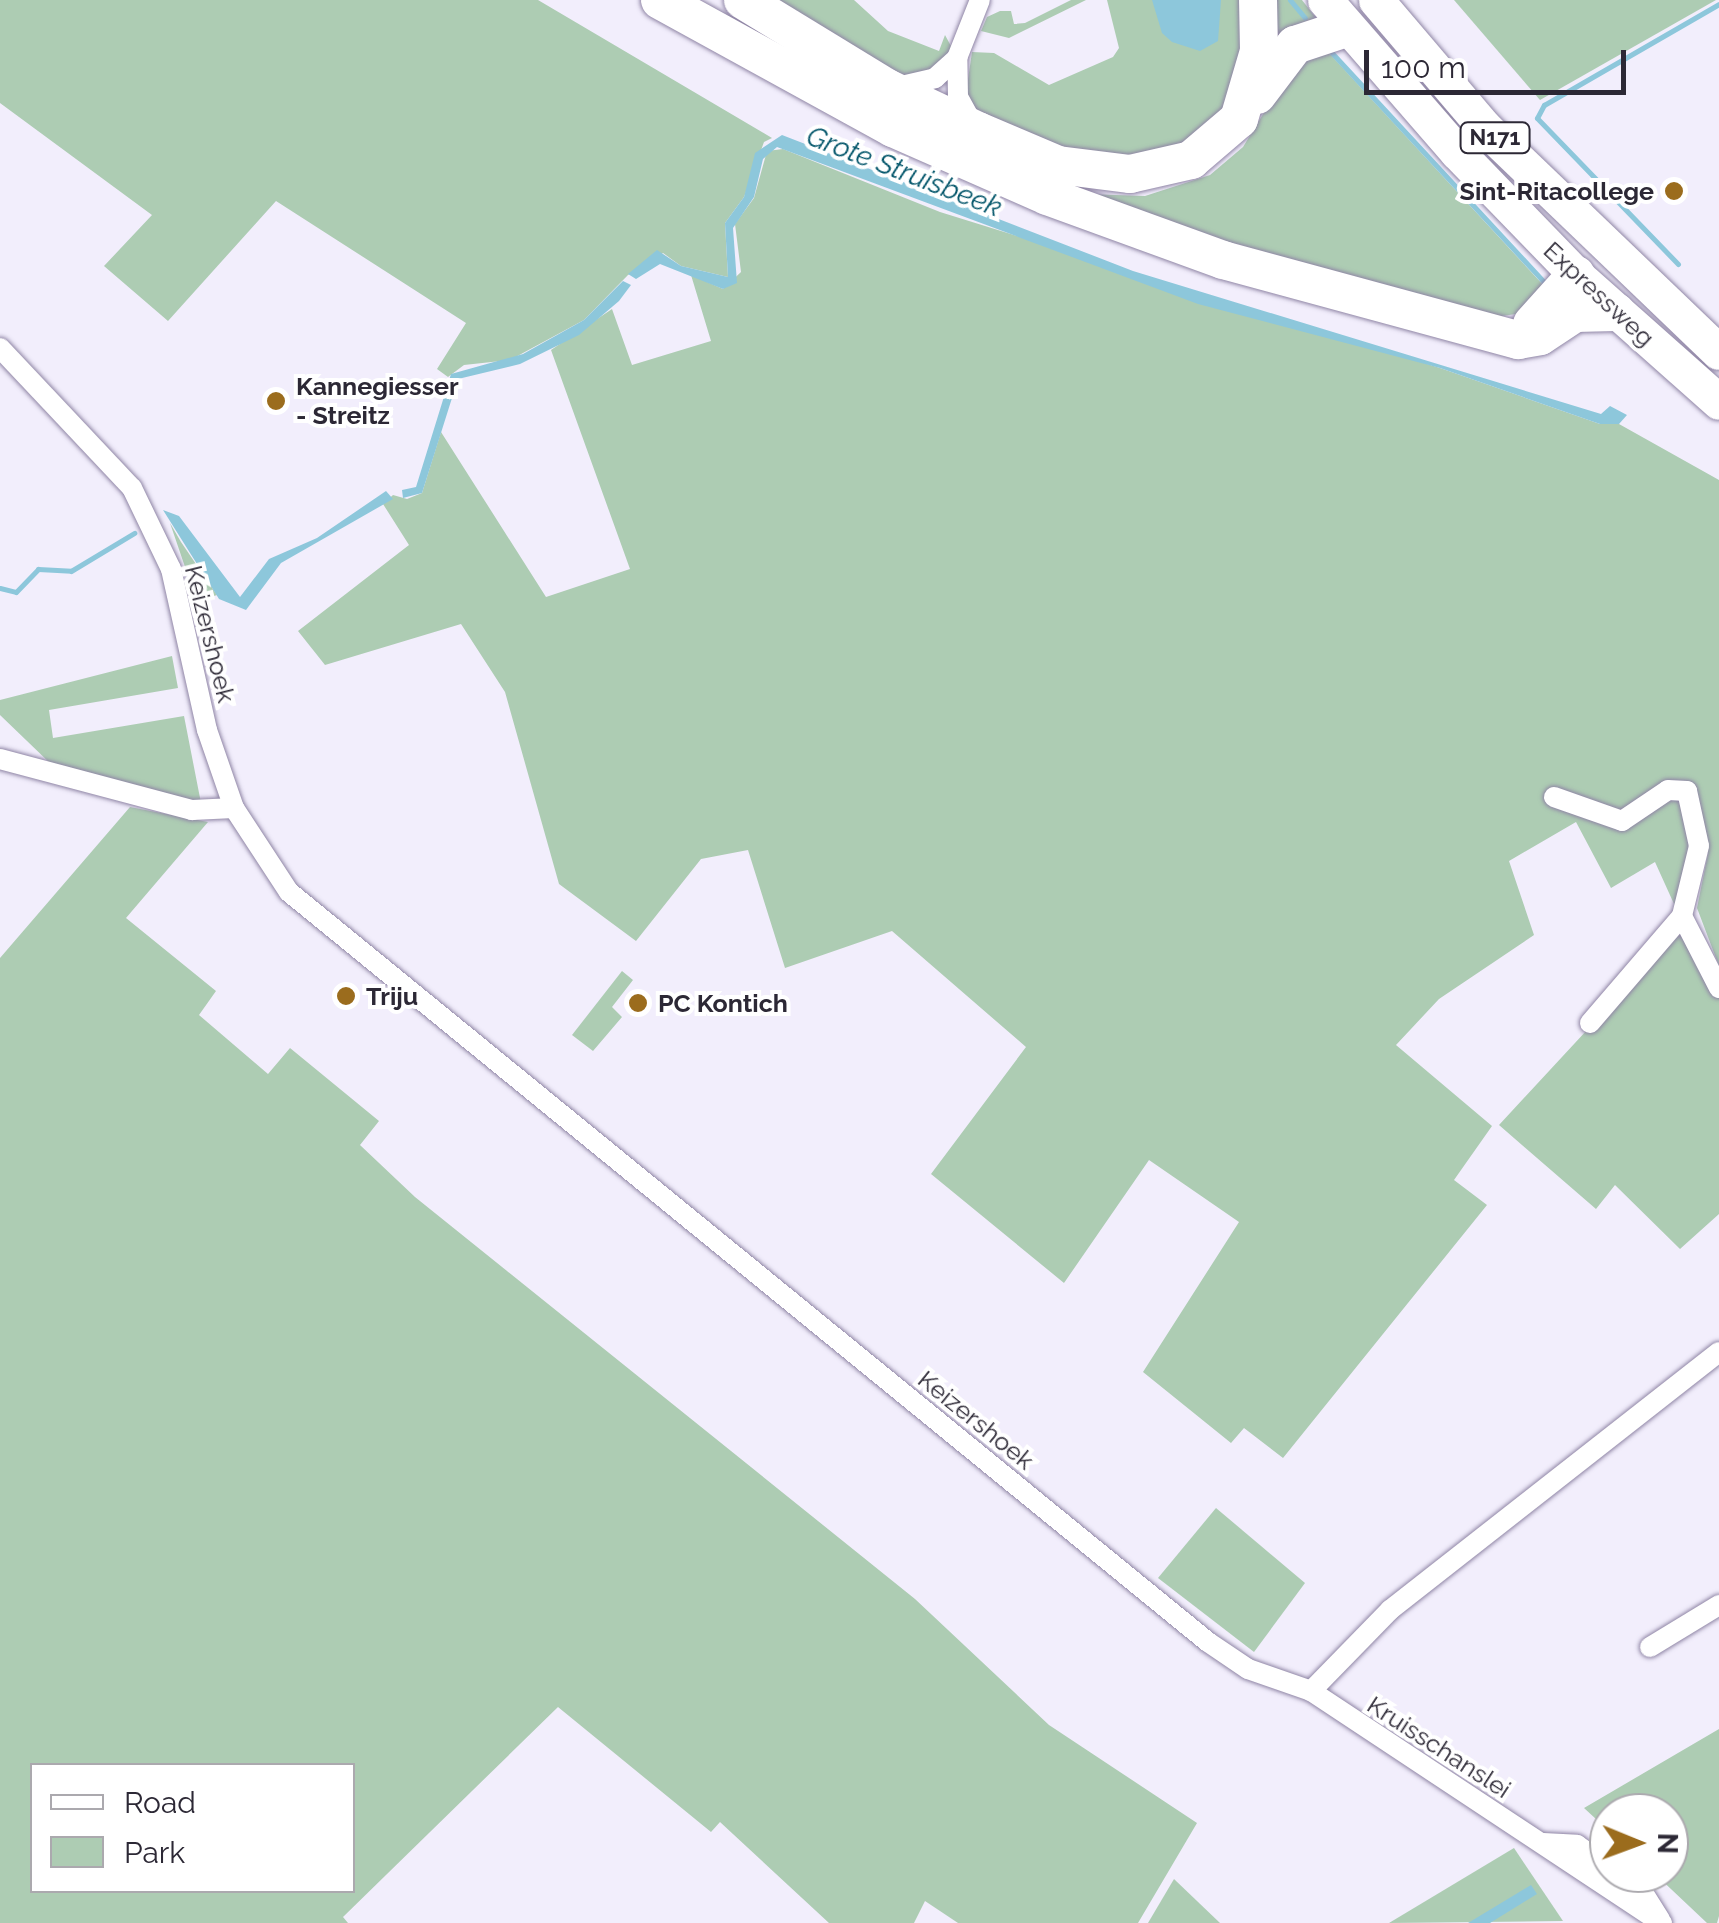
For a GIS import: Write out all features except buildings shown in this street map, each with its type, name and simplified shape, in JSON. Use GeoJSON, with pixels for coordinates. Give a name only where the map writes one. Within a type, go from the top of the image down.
{"type":"FeatureCollection","features":[{"type":"Feature","properties":{"kind":"highway"},"geometry":{"type":"LineString","coordinates":[[660,0],[863,113],[1047,196],[1260,272],[1496,336],[1528,340],[1575,313],[1616,312]]}},
{"type":"Feature","properties":{"kind":"highway"},"geometry":{"type":"LineString","coordinates":[[743,0],[887,88],[978,132],[1058,164],[1150,173],[1202,154],[1295,46],[1336,14],[1400,31]]}},
{"type":"Feature","properties":{"kind":"highway"},"geometry":{"type":"LineString","coordinates":[[1246,106],[1259,52],[1258,0]]}},
{"type":"Feature","properties":{"kind":"highway","name":"Expressweg"},"geometry":{"type":"LineString","coordinates":[[1376,0],[1400,31],[1596,240],[1719,352]]}},
{"type":"Feature","properties":{"kind":"highway","name":"Expressweg"},"geometry":{"type":"LineString","coordinates":[[1336,14],[1576,276],[1719,402]]}},
{"type":"Feature","properties":{"kind":"highway"},"geometry":{"type":"LineString","coordinates":[[1496,336],[1544,316],[1576,276],[1596,240]]}},
{"type":"Feature","properties":{"kind":"street"},"geometry":{"type":"LineString","coordinates":[[887,88],[935,78],[956,58],[980,0]]}},
{"type":"Feature","properties":{"kind":"street"},"geometry":{"type":"LineString","coordinates":[[956,58],[958,98],[978,132]]}},
{"type":"Feature","properties":{"kind":"street","name":"Keizershoek"},"geometry":{"type":"LineString","coordinates":[[0,348],[132,488],[170,568],[208,730],[234,808],[288,892],[1208,1642],[1248,1669],[1311,1690]]}},
{"type":"Feature","properties":{"kind":"street"},"geometry":{"type":"LineString","coordinates":[[0,759],[192,810],[234,808]]}},
{"type":"Feature","properties":{"kind":"street"},"geometry":{"type":"LineString","coordinates":[[1554,797],[1622,821],[1668,790],[1687,791],[1699,846],[1682,916],[1590,1023]]}},
{"type":"Feature","properties":{"kind":"street"},"geometry":{"type":"LineString","coordinates":[[1682,916],[1719,988]]}},
{"type":"Feature","properties":{"kind":"street"},"geometry":{"type":"LineString","coordinates":[[1311,1690],[1338,1657],[1419,1586],[1719,1352]]}},
{"type":"Feature","properties":{"kind":"street"},"geometry":{"type":"LineString","coordinates":[[1650,1647],[1719,1605]]}},
{"type":"Feature","properties":{"kind":"street","name":"Kruisschanslei"},"geometry":{"type":"LineString","coordinates":[[1311,1690],[1661,1923]]}},
{"type":"Feature","properties":{"kind":"street","name":"Kruisschanslei"},"geometry":{"type":"LineString","coordinates":[[1541,1843],[1576,1845],[1589,1854]]}},
{"type":"Feature","properties":{"kind":"street","name":"Kruisschanslei"},"geometry":{"type":"LineString","coordinates":[[1643,1893],[1661,1923]]}},
{"type":"Feature","properties":{"kind":"green space"},"geometry":{"type":"Polygon","coordinates":[[[0,0],[538,0],[772,138],[764,142],[744,197],[725,223],[728,277],[681,266],[663,253],[628,275],[584,320],[510,360],[464,365],[448,377],[437,369],[466,323],[276,201],[168,321],[104,266],[152,215],[0,103],[0,0]]]}},
{"type":"Feature","properties":{"kind":"green space"},"geometry":{"type":"Polygon","coordinates":[[[770,0],[854,0],[888,31],[939,51],[945,35],[952,48],[931,71],[905,77],[770,0]]]}},
{"type":"Feature","properties":{"kind":"green space"},"geometry":{"type":"Polygon","coordinates":[[[1071,0],[1086,0],[1009,38],[981,31],[987,17],[1000,11],[1011,11],[1014,24],[1025,23],[1071,0]]]}},
{"type":"Feature","properties":{"kind":"green space"},"geometry":{"type":"Polygon","coordinates":[[[1107,0],[1251,0],[1249,76],[1191,148],[1089,160],[973,110],[966,93],[972,52],[994,53],[1049,85],[1113,57],[1119,48],[1107,0]]]}},
{"type":"Feature","properties":{"kind":"green space"},"geometry":{"type":"Polygon","coordinates":[[[1274,0],[1302,0],[1316,18],[1278,39],[1274,0]]]}},
{"type":"Feature","properties":{"kind":"green space"},"geometry":{"type":"Polygon","coordinates":[[[1454,0],[1716,0],[1540,100],[1454,0]]]}},
{"type":"Feature","properties":{"kind":"green space"},"geometry":{"type":"Polygon","coordinates":[[[1328,52],[1546,288],[1523,313],[1495,317],[1239,247],[1086,194],[1145,196],[1210,175],[1243,147],[1284,80],[1312,56],[1328,52]]]}},
{"type":"Feature","properties":{"kind":"green space"},"geometry":{"type":"Polygon","coordinates":[[[783,149],[940,212],[1440,368],[1600,424],[1619,424],[1719,480],[1719,966],[1697,908],[1708,853],[1689,859],[1679,915],[1655,862],[1611,888],[1576,822],[1509,861],[1534,935],[1439,999],[1396,1045],[1492,1126],[1454,1180],[1487,1205],[1283,1458],[1244,1428],[1231,1443],[1143,1372],[1239,1222],[1149,1160],[1064,1283],[931,1174],[1026,1047],[892,931],[785,968],[748,850],[701,859],[636,941],[559,884],[505,692],[461,624],[325,665],[298,631],[409,545],[383,504],[393,495],[407,499],[422,493],[441,432],[546,597],[630,569],[551,350],[612,309],[632,365],[711,341],[691,275],[723,289],[741,272],[735,224],[754,198],[767,151],[783,149]]]}},
{"type":"Feature","properties":{"kind":"green space"},"geometry":{"type":"Polygon","coordinates":[[[170,523],[181,542],[217,595],[197,602],[170,523]]]}},
{"type":"Feature","properties":{"kind":"green space"},"geometry":{"type":"Polygon","coordinates":[[[172,656],[178,688],[49,710],[53,738],[184,716],[201,803],[53,766],[0,715],[0,700],[172,656]]]}},
{"type":"Feature","properties":{"kind":"green space"},"geometry":{"type":"Polygon","coordinates":[[[130,807],[208,822],[126,918],[216,991],[199,1015],[268,1074],[290,1048],[379,1121],[360,1145],[415,1197],[915,1599],[1049,1725],[1197,1823],[1138,1923],[958,1923],[925,1901],[914,1923],[829,1923],[720,1822],[711,1832],[558,1707],[343,1917],[348,1923],[0,1923],[0,958],[130,807]]]}},
{"type":"Feature","properties":{"kind":"green space"},"geometry":{"type":"Polygon","coordinates":[[[1675,935],[1685,936],[1719,997],[1719,1214],[1680,1249],[1615,1185],[1596,1209],[1499,1125],[1675,935]]]}},
{"type":"Feature","properties":{"kind":"green space"},"geometry":{"type":"Polygon","coordinates":[[[622,971],[633,980],[612,1007],[622,1017],[593,1051],[572,1035],[622,971]]]}},
{"type":"Feature","properties":{"kind":"green space"},"geometry":{"type":"Polygon","coordinates":[[[1216,1508],[1305,1583],[1254,1652],[1158,1578],[1216,1508]]]}},
{"type":"Feature","properties":{"kind":"green space"},"geometry":{"type":"Polygon","coordinates":[[[1719,1729],[1717,1923],[1707,1923],[1675,1893],[1689,1893],[1689,1793],[1610,1793],[1719,1729]]]}},
{"type":"Feature","properties":{"kind":"green space"},"geometry":{"type":"Polygon","coordinates":[[[1514,1848],[1563,1921],[1389,1923],[1514,1848]]]}},
{"type":"Feature","properties":{"kind":"green space"},"geometry":{"type":"Polygon","coordinates":[[[1174,1879],[1220,1923],[1148,1923],[1174,1879]]]}},
{"type":"Feature","properties":{"kind":"water"},"geometry":{"type":"Polygon","coordinates":[[[1152,0],[1221,0],[1218,41],[1200,51],[1172,42],[1162,33],[1152,0]]]}},
{"type":"Feature","properties":{"kind":"water"},"geometry":{"type":"Polygon","coordinates":[[[782,135],[1133,271],[1601,414],[1610,406],[1627,415],[1619,424],[1600,424],[1440,368],[1198,304],[777,147],[763,159],[754,197],[733,228],[737,283],[723,289],[660,264],[636,279],[628,274],[657,250],[681,266],[728,277],[725,223],[744,197],[755,153],[782,135]]]}},
{"type":"Feature","properties":{"kind":"water"},"geometry":{"type":"Polygon","coordinates":[[[623,281],[631,285],[619,301],[579,335],[520,364],[458,379],[422,493],[403,498],[402,490],[416,487],[451,374],[523,354],[584,320],[623,281]]]}},
{"type":"Feature","properties":{"kind":"water"},"geometry":{"type":"Polygon","coordinates":[[[386,491],[393,499],[281,563],[246,610],[219,599],[163,510],[179,516],[240,597],[269,559],[317,538],[386,491]]]}},
{"type":"Feature","properties":{"kind":"water"},"geometry":{"type":"Polygon","coordinates":[[[1531,1885],[1537,1894],[1490,1923],[1468,1923],[1531,1885]]]}},
{"type":"Feature","properties":{"kind":"waterway"},"geometry":{"type":"LineString","coordinates":[[1290,0],[1305,18]]}},
{"type":"Feature","properties":{"kind":"waterway","name":"Grote Struisbeek"},"geometry":{"type":"LineString","coordinates":[[1678,264],[1537,118],[1544,105],[1719,4]]}},
{"type":"Feature","properties":{"kind":"waterway"},"geometry":{"type":"LineString","coordinates":[[1332,53],[1547,285]]}},
{"type":"Feature","properties":{"kind":"waterway","name":"Grote Struisbeek"},"geometry":{"type":"LineString","coordinates":[[0,588],[16,592],[38,569],[71,571],[134,533]]}},
{"type":"Feature","properties":{"kind":"place","name":"Sint-Ritacollege"},"geometry":{"type":"Point","coordinates":[1674,191]}},
{"type":"Feature","properties":{"kind":"place","name":"Kannegiesser - Streitz"},"geometry":{"type":"Point","coordinates":[276,401]}},
{"type":"Feature","properties":{"kind":"place","name":"Triju"},"geometry":{"type":"Point","coordinates":[346,996]}},
{"type":"Feature","properties":{"kind":"place","name":"PC Kontich"},"geometry":{"type":"Point","coordinates":[638,1003]}}]}
